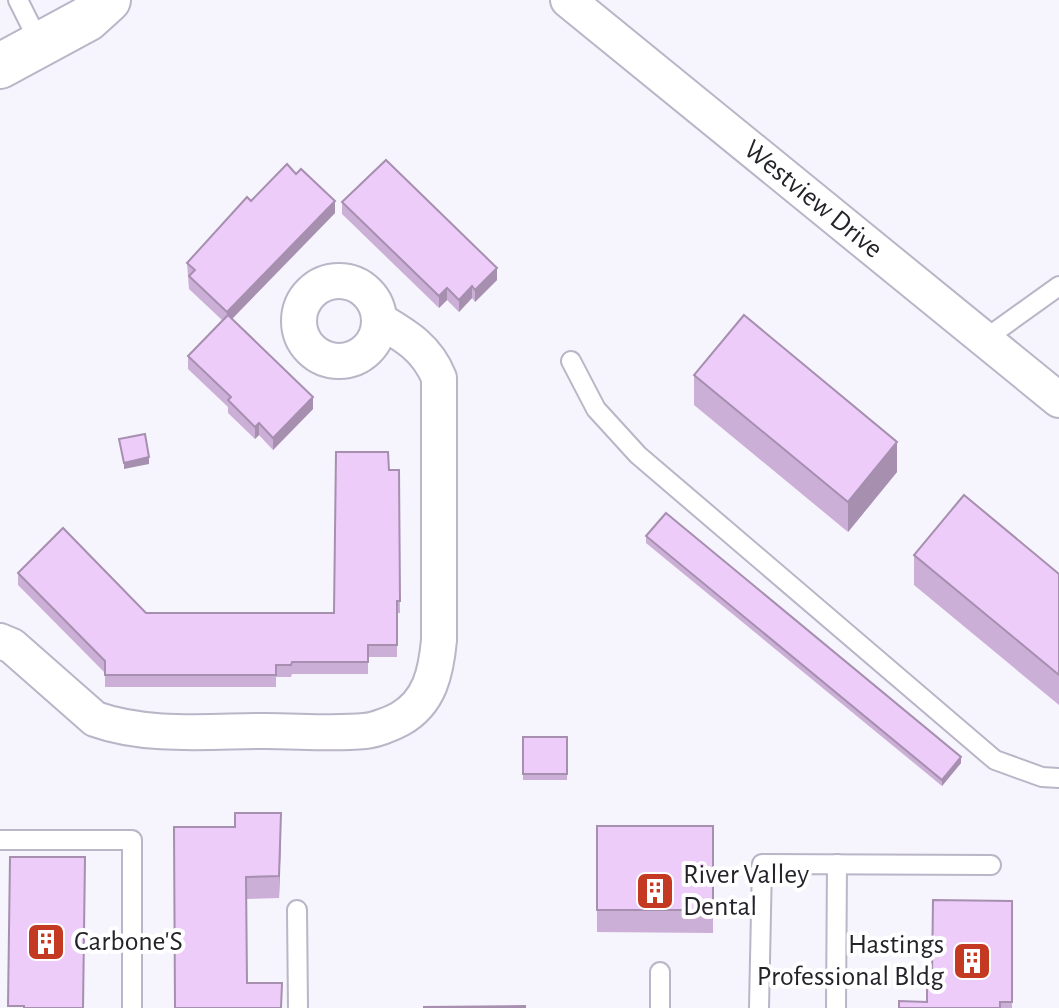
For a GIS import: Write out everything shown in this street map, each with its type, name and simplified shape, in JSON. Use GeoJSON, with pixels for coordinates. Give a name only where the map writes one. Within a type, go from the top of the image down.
{"type":"FeatureCollection","features":[{"type":"Feature","properties":{"kind":"street"},"geometry":{"type":"LineString","coordinates":[[0,66],[87,19],[108,0]]}},
{"type":"Feature","properties":{"kind":"street","name":"Westview Drive"},"geometry":{"type":"LineString","coordinates":[[568,0],[1059,400]]}},
{"type":"Feature","properties":{"kind":"street"},"geometry":{"type":"LineString","coordinates":[[0,641],[12,646],[95,719],[133,728],[171,731],[368,731],[400,719],[416,706],[437,669],[439,378],[434,366],[410,338],[379,320]]}},
{"type":"Feature","properties":{"kind":"lane"},"geometry":{"type":"LineString","coordinates":[[18,0],[40,44]]}},
{"type":"Feature","properties":{"kind":"lane"},"geometry":{"type":"LineString","coordinates":[[985,339],[1059,286]]}},
{"type":"Feature","properties":{"kind":"lane"},"geometry":{"type":"LineString","coordinates":[[571,361],[596,409],[638,455],[983,750],[995,760],[1042,777],[1059,778]]}},
{"type":"Feature","properties":{"kind":"lane"},"geometry":{"type":"LineString","coordinates":[[0,840],[132,840],[132,1008]]}},
{"type":"Feature","properties":{"kind":"lane"},"geometry":{"type":"LineString","coordinates":[[759,1008],[762,864],[991,865]]}},
{"type":"Feature","properties":{"kind":"lane"},"geometry":{"type":"LineString","coordinates":[[836,1008],[837,864]]}},
{"type":"Feature","properties":{"kind":"lane"},"geometry":{"type":"LineString","coordinates":[[297,910],[298,1008]]}},
{"type":"Feature","properties":{"kind":"lane"},"geometry":{"type":"LineString","coordinates":[[660,972],[660,1008]]}},
{"type":"Feature","properties":{"kind":"building"},"geometry":{"type":"Polygon","coordinates":[[[386,160],[497,268],[475,290],[472,286],[459,300],[447,288],[439,296],[342,202],[386,160]]]}},
{"type":"Feature","properties":{"kind":"building"},"geometry":{"type":"Polygon","coordinates":[[[287,164],[296,174],[301,169],[335,201],[227,312],[189,276],[195,270],[187,263],[247,197],[251,201],[287,164]]]}},
{"type":"Feature","properties":{"kind":"building"},"geometry":{"type":"Polygon","coordinates":[[[228,315],[313,397],[273,438],[259,423],[255,427],[228,400],[231,397],[188,356],[228,315]]]}},
{"type":"Feature","properties":{"kind":"building"},"geometry":{"type":"Polygon","coordinates":[[[744,315],[897,442],[848,502],[694,375],[744,315]]]}},
{"type":"Feature","properties":{"kind":"building"},"geometry":{"type":"Polygon","coordinates":[[[145,434],[149,457],[124,463],[119,439],[145,434]]]}},
{"type":"Feature","properties":{"kind":"building"},"geometry":{"type":"Polygon","coordinates":[[[336,452],[388,452],[389,470],[399,470],[400,601],[397,601],[397,645],[368,645],[368,662],[292,662],[291,665],[276,665],[276,675],[105,675],[105,661],[18,573],[63,528],[146,613],[334,613],[336,452]]]}},
{"type":"Feature","properties":{"kind":"building"},"geometry":{"type":"Polygon","coordinates":[[[964,495],[1059,574],[1059,675],[914,555],[964,495]]]}},
{"type":"Feature","properties":{"kind":"building"},"geometry":{"type":"Polygon","coordinates":[[[666,513],[961,757],[942,780],[646,536],[666,513]]]}},
{"type":"Feature","properties":{"kind":"building"},"geometry":{"type":"Polygon","coordinates":[[[523,737],[567,737],[567,774],[523,774],[523,737]]]}},
{"type":"Feature","properties":{"kind":"building"},"geometry":{"type":"Polygon","coordinates":[[[235,813],[281,813],[279,876],[246,877],[247,983],[282,983],[281,1008],[175,1008],[174,827],[235,827],[235,813]]]}},
{"type":"Feature","properties":{"kind":"building","name":"River Valley Dental"},"geometry":{"type":"Polygon","coordinates":[[[597,826],[713,826],[713,910],[597,910],[597,826]]]}},
{"type":"Feature","properties":{"kind":"building","name":"Carbone'S"},"geometry":{"type":"Polygon","coordinates":[[[10,857],[85,857],[83,1008],[8,1006],[10,857]]]}},
{"type":"Feature","properties":{"kind":"building","name":"Hastings Professional Bldg"},"geometry":{"type":"Polygon","coordinates":[[[933,900],[1012,901],[1012,1002],[1000,1002],[1000,1008],[899,1008],[899,1001],[927,1002],[927,977],[932,977],[933,900]]]}},
{"type":"Feature","properties":{"kind":"building"},"geometry":{"type":"Polygon","coordinates":[[[424,1007],[525,1008],[424,1008],[424,1007]]]}},
{"type":"Feature","properties":{"kind":"place","name":"River Valley Dental"},"geometry":{"type":"Point","coordinates":[655,891]}},
{"type":"Feature","properties":{"kind":"place","name":"Carbone'S"},"geometry":{"type":"Point","coordinates":[46,942]}},
{"type":"Feature","properties":{"kind":"place","name":"Hastings Professional Bldg"},"geometry":{"type":"Point","coordinates":[972,961]}}]}
